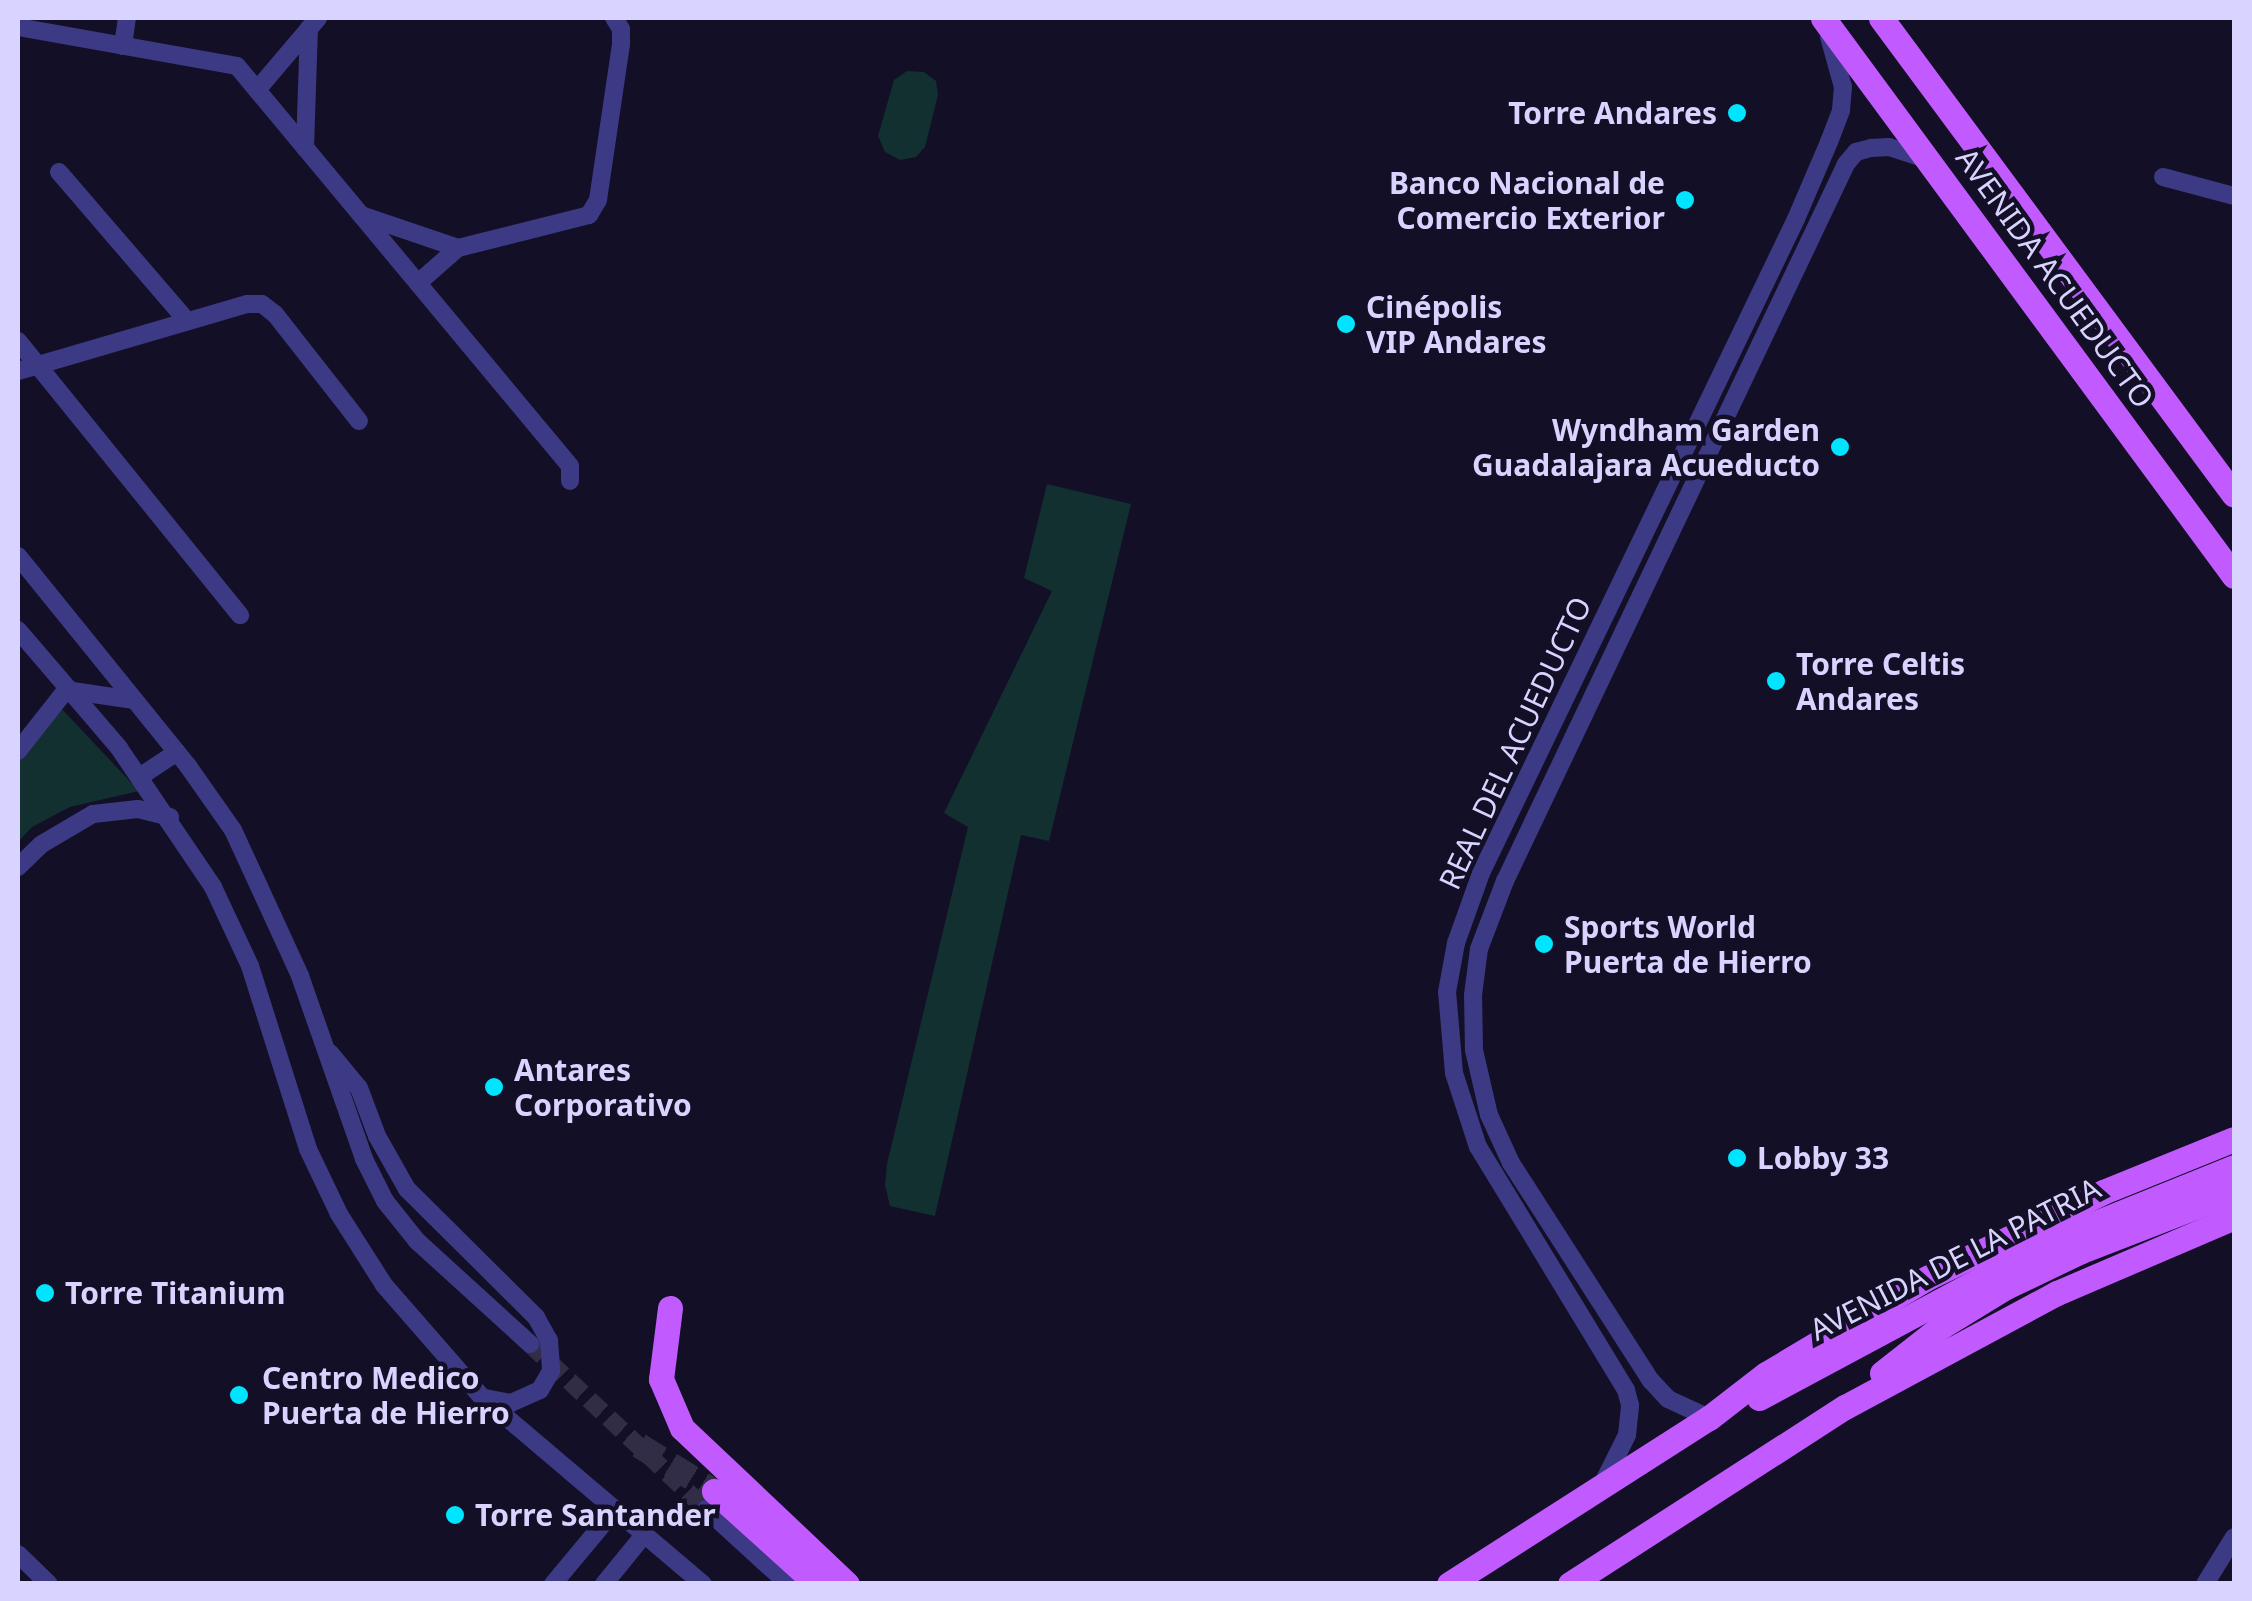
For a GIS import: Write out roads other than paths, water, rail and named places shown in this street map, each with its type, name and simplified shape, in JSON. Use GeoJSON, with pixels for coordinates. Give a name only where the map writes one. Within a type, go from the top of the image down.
{"type":"FeatureCollection","features":[{"type":"Feature","properties":{"kind":"main road","name":"AVENIDA ACUEDUCTO"},"geometry":{"type":"LineString","coordinates":[[1823,18],[2234,576]]}},
{"type":"Feature","properties":{"kind":"main road","name":"AVENIDA ACUEDUCTO"},"geometry":{"type":"LineString","coordinates":[[1881,18],[2232,491],[2234,511]]}},
{"type":"Feature","properties":{"kind":"main road","name":"AVENIDA DE LA PATRIA"},"geometry":{"type":"LineString","coordinates":[[1448,1584],[1709,1418],[1766,1374],[1936,1273],[2089,1198],[2234,1139]]}},
{"type":"Feature","properties":{"kind":"main road","name":"AVENIDA DE LA PATRIA"},"geometry":{"type":"LineString","coordinates":[[1709,1418],[1761,1397],[2056,1239],[2234,1167]]}},
{"type":"Feature","properties":{"kind":"main road","name":"AVENIDA DE LA PATRIA"},"geometry":{"type":"LineString","coordinates":[[1845,1407],[1911,1350],[1975,1304],[2081,1251],[2234,1192]]}},
{"type":"Feature","properties":{"kind":"main road","name":"AVENIDA DE LA PATRIA"},"geometry":{"type":"LineString","coordinates":[[1570,1584],[1845,1407],[2057,1292],[2234,1216]]}},
{"type":"Feature","properties":{"kind":"main road"},"geometry":{"type":"LineString","coordinates":[[670,1308],[661,1379],[682,1428],[847,1584]]}},
{"type":"Feature","properties":{"kind":"main road"},"geometry":{"type":"LineString","coordinates":[[710,1500],[817,1584]]}},
{"type":"Feature","properties":{"kind":"street"},"geometry":{"type":"LineString","coordinates":[[123,46],[127,18]]}},
{"type":"Feature","properties":{"kind":"street"},"geometry":{"type":"LineString","coordinates":[[418,283],[458,248],[589,214],[598,200],[621,44],[621,29],[614,18]]}},
{"type":"Feature","properties":{"kind":"street","name":"REAL DEL ACUEDUCTO"},"geometry":{"type":"LineString","coordinates":[[1598,1489],[1627,1435],[1630,1406],[1626,1390],[1478,1147],[1454,1073],[1448,992],[1456,943],[1488,858],[1796,219],[1841,110],[1843,87],[1823,18]]}},
{"type":"Feature","properties":{"kind":"street"},"geometry":{"type":"LineString","coordinates":[[256,90],[313,23]]}},
{"type":"Feature","properties":{"kind":"street"},"geometry":{"type":"LineString","coordinates":[[305,148],[313,23]]}},
{"type":"Feature","properties":{"kind":"street"},"geometry":{"type":"LineString","coordinates":[[18,27],[236,66],[570,466],[570,482]]}},
{"type":"Feature","properties":{"kind":"street","name":"REAL DEL ACUEDUCTO"},"geometry":{"type":"LineString","coordinates":[[1709,1418],[1668,1400],[1651,1382],[1511,1162],[1488,1115],[1474,1050],[1472,994],[1479,949],[1520,848],[1846,164],[1856,152],[1871,148],[1908,152],[1928,161]]}},
{"type":"Feature","properties":{"kind":"street"},"geometry":{"type":"LineString","coordinates":[[59,172],[187,322]]}},
{"type":"Feature","properties":{"kind":"street"},"geometry":{"type":"LineString","coordinates":[[2163,177],[2234,196]]}},
{"type":"Feature","properties":{"kind":"street"},"geometry":{"type":"LineString","coordinates":[[361,215],[458,248]]}},
{"type":"Feature","properties":{"kind":"street"},"geometry":{"type":"LineString","coordinates":[[18,371],[262,304],[275,314],[359,421]]}},
{"type":"Feature","properties":{"kind":"street"},"geometry":{"type":"LineString","coordinates":[[18,341],[240,615]]}},
{"type":"Feature","properties":{"kind":"street"},"geometry":{"type":"LineString","coordinates":[[18,556],[177,752],[233,830],[293,958],[364,1160],[385,1201],[417,1241],[530,1344]]}},
{"type":"Feature","properties":{"kind":"street"},"geometry":{"type":"LineString","coordinates":[[18,630],[141,776],[214,887],[250,966],[308,1149],[329,1194],[384,1285],[480,1395],[702,1584]]}},
{"type":"Feature","properties":{"kind":"street"},"geometry":{"type":"LineString","coordinates":[[66,690],[134,700]]}},
{"type":"Feature","properties":{"kind":"street"},"geometry":{"type":"LineString","coordinates":[[18,750],[66,690]]}},
{"type":"Feature","properties":{"kind":"street"},"geometry":{"type":"LineString","coordinates":[[141,776],[177,752]]}},
{"type":"Feature","properties":{"kind":"street"},"geometry":{"type":"LineString","coordinates":[[18,868],[42,844],[93,814],[138,808],[170,817]]}},
{"type":"Feature","properties":{"kind":"street"},"geometry":{"type":"LineString","coordinates":[[326,1049],[359,1088],[377,1136],[407,1189],[448,1234],[536,1317],[549,1340],[551,1372],[532,1397],[500,1403],[480,1395]]}},
{"type":"Feature","properties":{"kind":"street"},"geometry":{"type":"LineString","coordinates":[[710,1500],[788,1584]]}},
{"type":"Feature","properties":{"kind":"street"},"geometry":{"type":"LineString","coordinates":[[554,1584],[613,1512]]}},
{"type":"Feature","properties":{"kind":"street"},"geometry":{"type":"LineString","coordinates":[[604,1584],[644,1535]]}},
{"type":"Feature","properties":{"kind":"street"},"geometry":{"type":"LineString","coordinates":[[2205,1584],[2234,1538]]}},
{"type":"Feature","properties":{"kind":"street"},"geometry":{"type":"LineString","coordinates":[[18,1554],[48,1584]]}},
{"type":"Feature","properties":{"kind":"tunnel"},"geometry":{"type":"LineString","coordinates":[[530,1344],[706,1509]]}},
{"type":"Feature","properties":{"kind":"tunnel"},"geometry":{"type":"LineString","coordinates":[[639,1445],[714,1491]]}},
{"type":"Feature","properties":{"kind":"place","name":"Torre Andares"},"geometry":{"type":"Point","coordinates":[1737,113]}},
{"type":"Feature","properties":{"kind":"place","name":"Banco Nacional de Comercio Exterior"},"geometry":{"type":"Point","coordinates":[1685,200]}},
{"type":"Feature","properties":{"kind":"place","name":"Cinépolis VIP Andares"},"geometry":{"type":"Point","coordinates":[1346,324]}},
{"type":"Feature","properties":{"kind":"place","name":"Wyndham Garden Guadalajara Acueducto"},"geometry":{"type":"Point","coordinates":[1840,447]}},
{"type":"Feature","properties":{"kind":"place","name":"Torre Celtis Andares"},"geometry":{"type":"Point","coordinates":[1776,681]}},
{"type":"Feature","properties":{"kind":"place","name":"Sports World Puerta de Hierro"},"geometry":{"type":"Point","coordinates":[1544,944]}},
{"type":"Feature","properties":{"kind":"place","name":"Antares Corporativo"},"geometry":{"type":"Point","coordinates":[494,1087]}},
{"type":"Feature","properties":{"kind":"place","name":"Lobby 33"},"geometry":{"type":"Point","coordinates":[1737,1158]}},
{"type":"Feature","properties":{"kind":"place","name":"Torre Titanium"},"geometry":{"type":"Point","coordinates":[45,1293]}},
{"type":"Feature","properties":{"kind":"place","name":"Centro Medico Puerta de Hierro"},"geometry":{"type":"Point","coordinates":[239,1395]}},
{"type":"Feature","properties":{"kind":"place","name":"Torre Santander"},"geometry":{"type":"Point","coordinates":[455,1515]}}]}
